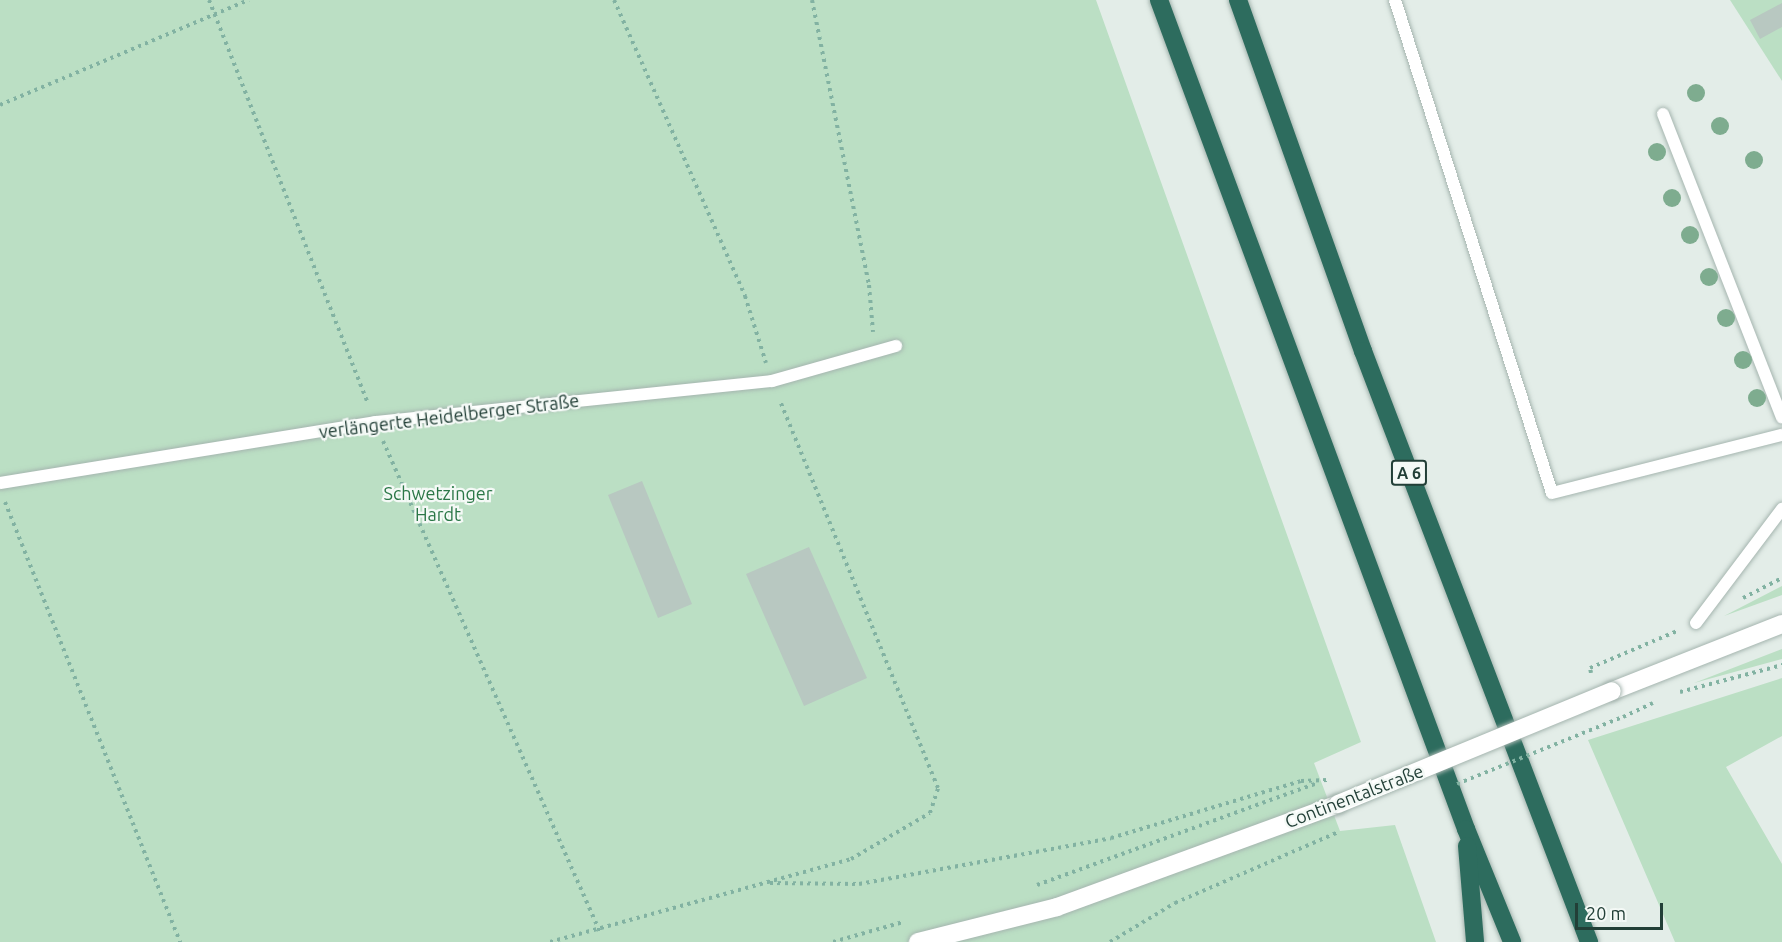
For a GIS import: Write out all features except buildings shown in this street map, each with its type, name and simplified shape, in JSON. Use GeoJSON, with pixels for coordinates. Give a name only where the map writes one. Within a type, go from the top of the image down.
{"type":"FeatureCollection","features":[{"type":"Feature","properties":{"kind":"highway"},"geometry":{"type":"LineString","coordinates":[[1159,0],[1466,829],[1512,942]]}},
{"type":"Feature","properties":{"kind":"highway","name":"A 6"},"geometry":{"type":"LineString","coordinates":[[1238,0],[1363,351],[1590,942]]}},
{"type":"Feature","properties":{"kind":"highway"},"geometry":{"type":"LineString","coordinates":[[1466,829],[1475,942]]}},
{"type":"Feature","properties":{"kind":"street","name":"Continentalstraße"},"geometry":{"type":"LineString","coordinates":[[918,942],[1057,907],[1338,804],[1782,624]]}},
{"type":"Feature","properties":{"kind":"lane"},"geometry":{"type":"LineString","coordinates":[[1395,0],[1552,493],[1782,435]]}},
{"type":"Feature","properties":{"kind":"lane"},"geometry":{"type":"LineString","coordinates":[[1663,114],[1782,417]]}},
{"type":"Feature","properties":{"kind":"lane","name":"verlängerte Heidelberger Straße"},"geometry":{"type":"LineString","coordinates":[[0,483],[375,422],[772,381],[896,346]]}},
{"type":"Feature","properties":{"kind":"lane"},"geometry":{"type":"LineString","coordinates":[[1696,623],[1782,509]]}},
{"type":"Feature","properties":{"kind":"path"},"geometry":{"type":"LineString","coordinates":[[209,0],[217,15],[375,422],[600,932]]}},
{"type":"Feature","properties":{"kind":"path"},"geometry":{"type":"LineString","coordinates":[[0,105],[249,0]]}},
{"type":"Feature","properties":{"kind":"path"},"geometry":{"type":"LineString","coordinates":[[550,942],[600,932],[851,859],[930,813],[938,788],[772,381],[745,296],[614,0]]}},
{"type":"Feature","properties":{"kind":"path"},"geometry":{"type":"LineString","coordinates":[[812,0],[869,285],[875,351]]}},
{"type":"Feature","properties":{"kind":"path"},"geometry":{"type":"LineString","coordinates":[[0,489],[180,942]]}},
{"type":"Feature","properties":{"kind":"path"},"geometry":{"type":"LineString","coordinates":[[1677,693],[1782,665]]}},
{"type":"Feature","properties":{"kind":"path"},"geometry":{"type":"LineString","coordinates":[[1452,786],[1623,717]]}},
{"type":"Feature","properties":{"kind":"path"},"geometry":{"type":"LineString","coordinates":[[765,883],[859,884],[1088,842],[1301,781],[1327,780],[1032,886]]}},
{"type":"Feature","properties":{"kind":"path"},"geometry":{"type":"LineString","coordinates":[[1110,942],[1175,903],[1345,829]]}},
{"type":"Feature","properties":{"kind":"path"},"geometry":{"type":"LineString","coordinates":[[833,942],[910,920]]}},
{"type":"Feature","properties":{"kind":"green space","name":"Schwetzinger Hardt"},"geometry":{"type":"Polygon","coordinates":[[[0,0],[1096,0],[1361,742],[1314,763],[1340,831],[1395,825],[1436,942],[0,942],[0,0]]]}},
{"type":"Feature","properties":{"kind":"green space"},"geometry":{"type":"Polygon","coordinates":[[[1730,0],[1782,0],[1782,81],[1730,0]]]}},
{"type":"Feature","properties":{"kind":"green space"},"geometry":{"type":"Polygon","coordinates":[[[1782,586],[1782,595],[1724,616],[1782,586]]]}},
{"type":"Feature","properties":{"kind":"green space"},"geometry":{"type":"Polygon","coordinates":[[[1782,649],[1782,659],[1694,683],[1782,649]]]}},
{"type":"Feature","properties":{"kind":"green space"},"geometry":{"type":"Polygon","coordinates":[[[1782,678],[1782,736],[1726,767],[1782,864],[1782,942],[1675,942],[1588,740],[1782,678]]]}}]}
